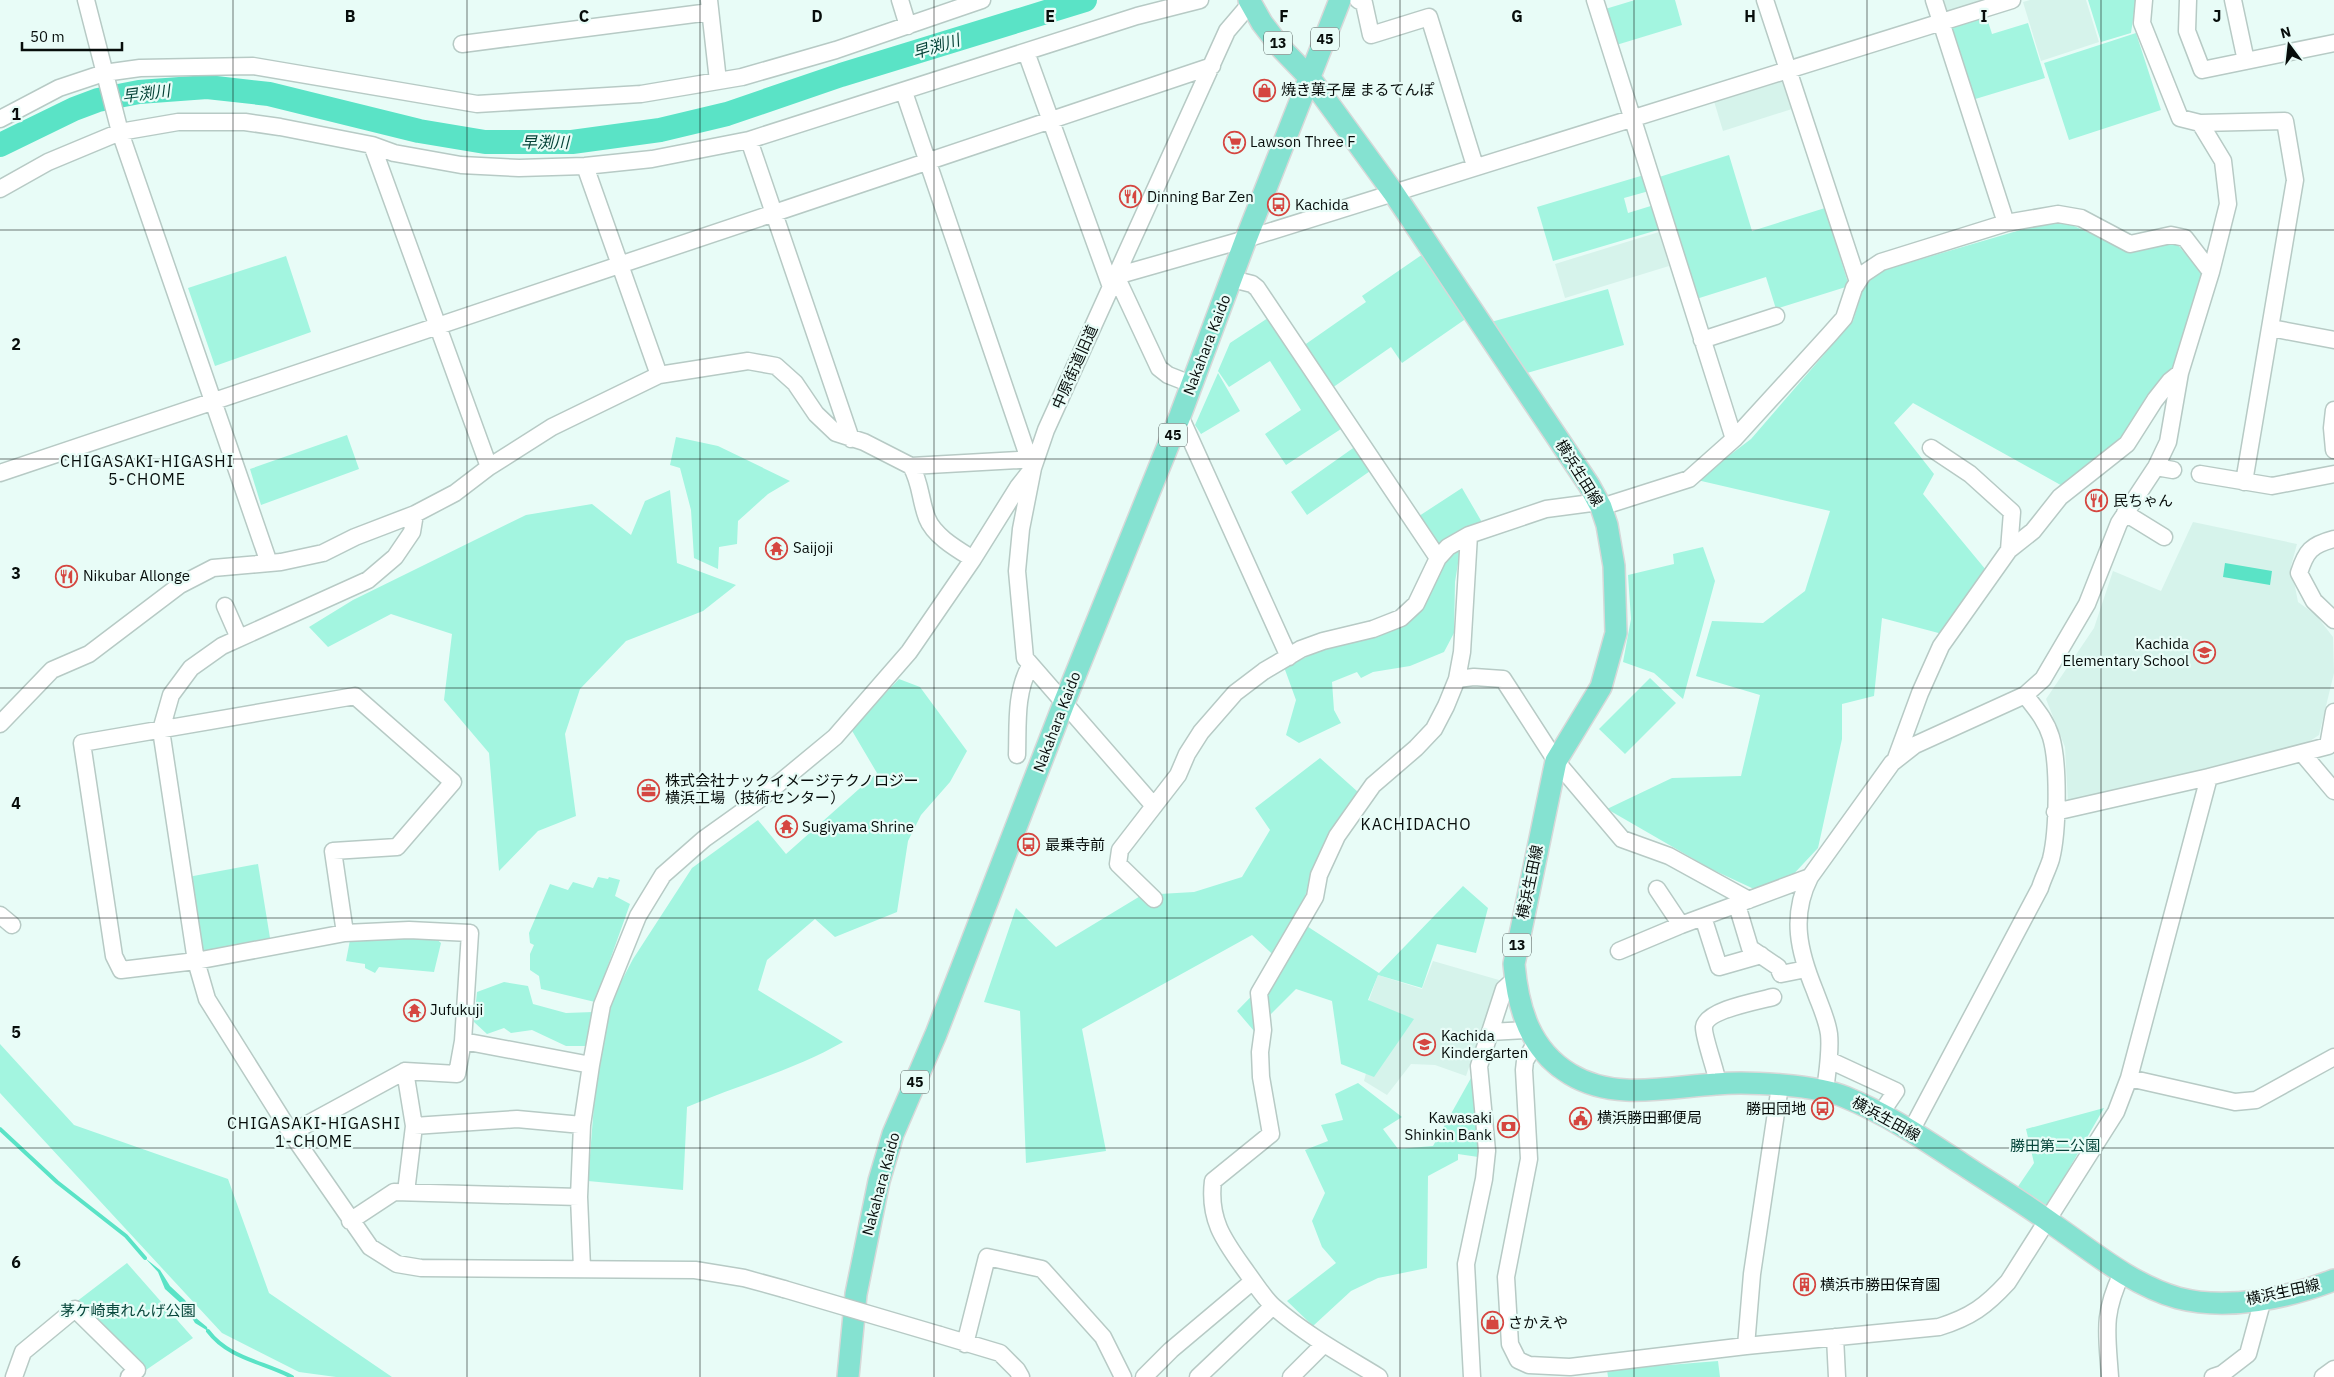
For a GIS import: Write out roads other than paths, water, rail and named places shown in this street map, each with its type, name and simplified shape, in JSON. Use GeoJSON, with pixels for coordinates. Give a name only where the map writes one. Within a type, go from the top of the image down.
{"type":"FeatureCollection","features":[{"type":"Feature","properties":{"kind":"main road","name":"45"},"geometry":{"type":"LineString","coordinates":[[1310,78],[1340,0]]}},
{"type":"Feature","properties":{"kind":"main road","name":"横浜生田線"},"geometry":{"type":"LineString","coordinates":[[1249,2],[1282,49],[1310,78],[1393,192],[1600,504],[1607,525],[1614,566],[1616,633],[1601,687],[1556,761],[1516,949],[1515,979],[1522,1012],[1532,1036],[1550,1060],[1564,1070],[1596,1087],[1626,1091],[1749,1082],[1825,1091],[1842,1095],[1881,1113],[1911,1131],[2047,1220],[2122,1273],[2159,1291],[2186,1299],[2226,1303],[2263,1299],[2334,1280]]}},
{"type":"Feature","properties":{"kind":"main road","name":"Nakahara Kaido"},"geometry":{"type":"LineString","coordinates":[[848,1377],[856,1294],[879,1181],[893,1134],[936,1034],[1064,703],[1180,416],[1246,239],[1310,78]]}},
{"type":"Feature","properties":{"kind":"street"},"geometry":{"type":"LineString","coordinates":[[86,0],[119,130],[269,563]]}},
{"type":"Feature","properties":{"kind":"street"},"geometry":{"type":"LineString","coordinates":[[900,0],[908,26]]}},
{"type":"Feature","properties":{"kind":"street"},"geometry":{"type":"LineString","coordinates":[[0,119],[59,88],[140,68],[253,66],[477,104],[641,94],[742,77],[827,53],[982,0]]}},
{"type":"Feature","properties":{"kind":"street"},"geometry":{"type":"LineString","coordinates":[[0,189],[48,162],[119,130],[178,122],[245,122],[314,133],[372,145],[394,153],[460,165],[520,168],[585,166],[652,159],[749,140],[1137,16],[1200,0]]}},
{"type":"Feature","properties":{"kind":"street"},"geometry":{"type":"LineString","coordinates":[[1358,0],[1364,3],[1371,35],[1429,17],[1475,166]]}},
{"type":"Feature","properties":{"kind":"street"},"geometry":{"type":"LineString","coordinates":[[1595,0],[1734,439]]}},
{"type":"Feature","properties":{"kind":"street"},"geometry":{"type":"LineString","coordinates":[[1765,0],[1858,282]]}},
{"type":"Feature","properties":{"kind":"street"},"geometry":{"type":"LineString","coordinates":[[1934,0],[2006,223]]}},
{"type":"Feature","properties":{"kind":"street"},"geometry":{"type":"LineString","coordinates":[[1113,282],[1475,166],[2012,0]]}},
{"type":"Feature","properties":{"kind":"street"},"geometry":{"type":"LineString","coordinates":[[2144,0],[2142,23],[2180,118],[2200,123],[2285,121],[2295,180],[2244,482]]}},
{"type":"Feature","properties":{"kind":"street"},"geometry":{"type":"LineString","coordinates":[[2188,0],[2187,31],[2202,70],[2334,43]]}},
{"type":"Feature","properties":{"kind":"street"},"geometry":{"type":"LineString","coordinates":[[2233,0],[2246,61]]}},
{"type":"Feature","properties":{"kind":"street","name":"中原街道旧道"},"geometry":{"type":"LineString","coordinates":[[1030,666],[1023,652],[1017,572],[1021,529],[1033,462],[1212,66],[1226,30],[1249,2]]}},
{"type":"Feature","properties":{"kind":"street"},"geometry":{"type":"LineString","coordinates":[[462,44],[709,6],[718,81]]}},
{"type":"Feature","properties":{"kind":"street"},"geometry":{"type":"LineString","coordinates":[[1026,52],[1113,282],[1160,368],[1168,375],[1191,384]]}},
{"type":"Feature","properties":{"kind":"street"},"geometry":{"type":"LineString","coordinates":[[0,473],[1212,66]]}},
{"type":"Feature","properties":{"kind":"street"},"geometry":{"type":"LineString","coordinates":[[904,92],[1033,462]]}},
{"type":"Feature","properties":{"kind":"street"},"geometry":{"type":"LineString","coordinates":[[1825,1091],[1829,1060],[1829,1035],[1824,1014],[1806,969],[1798,942],[1797,917],[1802,893],[1810,877],[1895,761],[1915,745],[2024,694],[2043,679],[2087,604],[2119,523],[2156,467],[2168,442],[2180,373],[2211,272],[2228,204],[2223,161],[2200,123]]}},
{"type":"Feature","properties":{"kind":"street"},"geometry":{"type":"LineString","coordinates":[[749,140],[851,439]]}},
{"type":"Feature","properties":{"kind":"street"},"geometry":{"type":"LineString","coordinates":[[372,145],[489,468]]}},
{"type":"Feature","properties":{"kind":"street"},"geometry":{"type":"LineString","coordinates":[[585,166],[659,375]]}},
{"type":"Feature","properties":{"kind":"street"},"geometry":{"type":"LineString","coordinates":[[1154,899],[1118,864],[1120,850],[1178,775],[1187,754],[1201,732],[1235,693],[1264,671],[1300,649],[1323,641],[1373,629],[1401,618],[1416,604],[1438,558],[1448,547],[1469,535],[1546,509],[1600,504],[1689,479],[1734,439],[1844,318],[1863,274],[1881,262],[2006,223],[2058,214],[2081,218],[2130,244],[2171,236],[2185,238],[2211,272]]}},
{"type":"Feature","properties":{"kind":"street"},"geometry":{"type":"LineString","coordinates":[[1232,279],[1252,284],[1257,288],[1438,558]]}},
{"type":"Feature","properties":{"kind":"street"},"geometry":{"type":"LineString","coordinates":[[1702,340],[1776,316]]}},
{"type":"Feature","properties":{"kind":"street"},"geometry":{"type":"LineString","coordinates":[[2271,328],[2334,340]]}},
{"type":"Feature","properties":{"kind":"street"},"geometry":{"type":"LineString","coordinates":[[0,724],[52,670],[89,654],[180,585],[213,568],[269,563],[322,553],[356,537],[415,514],[455,493],[489,468],[552,427],[659,375],[748,361],[776,366],[795,383],[816,414],[836,433],[864,442],[911,466],[1033,462]]}},
{"type":"Feature","properties":{"kind":"street"},"geometry":{"type":"LineString","coordinates":[[1895,761],[1920,693],[1942,646],[2009,550],[2033,531],[2060,497],[2127,444],[2155,400],[2170,381],[2180,373]]}},
{"type":"Feature","properties":{"kind":"street"},"geometry":{"type":"LineString","coordinates":[[2334,410],[2334,450]]}},
{"type":"Feature","properties":{"kind":"street"},"geometry":{"type":"LineString","coordinates":[[1180,416],[1289,657]]}},
{"type":"Feature","properties":{"kind":"street"},"geometry":{"type":"LineString","coordinates":[[1931,448],[1970,474],[2012,512],[2009,550]]}},
{"type":"Feature","properties":{"kind":"street"},"geometry":{"type":"LineString","coordinates":[[582,1268],[579,1197],[582,1125],[591,1064],[602,1006],[638,916],[663,875],[704,838],[760,799],[835,737],[909,652],[973,559],[1033,462]]}},
{"type":"Feature","properties":{"kind":"street"},"geometry":{"type":"LineString","coordinates":[[911,466],[921,487],[927,519],[946,541],[973,559]]}},
{"type":"Feature","properties":{"kind":"street"},"geometry":{"type":"LineString","coordinates":[[2156,467],[2173,470]]}},
{"type":"Feature","properties":{"kind":"street"},"geometry":{"type":"LineString","coordinates":[[2200,474],[2272,486],[2334,474]]}},
{"type":"Feature","properties":{"kind":"street"},"geometry":{"type":"LineString","coordinates":[[2125,513],[2164,537]]}},
{"type":"Feature","properties":{"kind":"street"},"geometry":{"type":"LineString","coordinates":[[415,514],[412,532],[395,557],[368,580],[222,646],[191,668],[172,695],[161,730],[196,961],[207,999],[291,1133],[350,1221],[370,1247],[398,1264],[421,1268],[695,1270],[744,1278],[1000,1354],[1017,1370],[1021,1377]]}},
{"type":"Feature","properties":{"kind":"street"},"geometry":{"type":"LineString","coordinates":[[1379,1377],[1324,1344],[1273,1306],[1224,1240],[1215,1220],[1211,1199],[1213,1181],[1271,1134],[1261,1077],[1260,1052],[1262,1030],[1259,993],[1315,897],[1319,875],[1337,836],[1373,785],[1416,748],[1434,729],[1457,679],[1464,627],[1469,535]]}},
{"type":"Feature","properties":{"kind":"street"},"geometry":{"type":"LineString","coordinates":[[2334,540],[2318,543],[2310,550],[2299,573],[2314,601],[2334,620]]}},
{"type":"Feature","properties":{"kind":"street"},"geometry":{"type":"LineString","coordinates":[[225,606],[239,638]]}},
{"type":"Feature","properties":{"kind":"street"},"geometry":{"type":"LineString","coordinates":[[1017,755],[1019,694],[1022,680],[1030,666],[1154,806]]}},
{"type":"Feature","properties":{"kind":"street"},"geometry":{"type":"LineString","coordinates":[[1457,679],[1474,677],[1503,679],[1556,761],[1622,839],[1669,856],[1743,902],[1750,948],[1778,967],[1781,974],[1806,969]]}},
{"type":"Feature","properties":{"kind":"street"},"geometry":{"type":"LineString","coordinates":[[1911,1131],[2040,888],[2051,858],[2055,812],[2056,761],[2051,736],[2043,719],[2024,694]]}},
{"type":"Feature","properties":{"kind":"street"},"geometry":{"type":"LineString","coordinates":[[291,1133],[405,1071],[457,1074],[463,1041],[470,933],[409,930],[345,933],[196,961],[121,970],[114,956],[82,742],[355,696],[453,782],[397,847],[333,851],[345,933]]}},
{"type":"Feature","properties":{"kind":"street"},"geometry":{"type":"LineString","coordinates":[[2055,812],[2209,777],[2328,746],[2334,712]]}},
{"type":"Feature","properties":{"kind":"street"},"geometry":{"type":"LineString","coordinates":[[2302,753],[2334,791]]}},
{"type":"Feature","properties":{"kind":"street"},"geometry":{"type":"LineString","coordinates":[[1490,1032],[1532,1036],[1524,1070],[1529,1159],[1506,1277],[1510,1344],[1518,1360],[1529,1365],[1570,1367],[1746,1346],[1939,1327],[1964,1320],[1988,1304],[2008,1282],[2116,1112],[2129,1078],[2209,777]]}},
{"type":"Feature","properties":{"kind":"street"},"geometry":{"type":"LineString","coordinates":[[1619,951],[1681,925],[1810,877]]}},
{"type":"Feature","properties":{"kind":"street"},"geometry":{"type":"LineString","coordinates":[[1657,889],[1681,925]]}},
{"type":"Feature","properties":{"kind":"street"},"geometry":{"type":"LineString","coordinates":[[1703,917],[1719,967],[1761,955]]}},
{"type":"Feature","properties":{"kind":"street"},"geometry":{"type":"LineString","coordinates":[[1472,1377],[1466,1264],[1484,1179],[1487,1151],[1479,1066],[1504,989],[1515,979]]}},
{"type":"Feature","properties":{"kind":"street"},"geometry":{"type":"LineString","coordinates":[[1718,1084],[1704,1027],[1708,1018],[1716,1013],[1773,996]]}},
{"type":"Feature","properties":{"kind":"street"},"geometry":{"type":"LineString","coordinates":[[463,1041],[591,1064]]}},
{"type":"Feature","properties":{"kind":"street"},"geometry":{"type":"LineString","coordinates":[[2129,1078],[2235,1102],[2256,1100],[2334,1057]]}},
{"type":"Feature","properties":{"kind":"street"},"geometry":{"type":"LineString","coordinates":[[1829,1060],[1896,1091],[1881,1113]]}},
{"type":"Feature","properties":{"kind":"street"},"geometry":{"type":"LineString","coordinates":[[405,1071],[414,1126],[406,1192]]}},
{"type":"Feature","properties":{"kind":"street"},"geometry":{"type":"LineString","coordinates":[[1746,1346],[1752,1274],[1780,1086]]}},
{"type":"Feature","properties":{"kind":"street"},"geometry":{"type":"LineString","coordinates":[[414,1126],[517,1119],[582,1125]]}},
{"type":"Feature","properties":{"kind":"street"},"geometry":{"type":"LineString","coordinates":[[350,1221],[394,1192],[579,1197]]}},
{"type":"Feature","properties":{"kind":"street"},"geometry":{"type":"LineString","coordinates":[[965,1344],[988,1257],[1042,1269],[1103,1337],[1123,1377]]}},
{"type":"Feature","properties":{"kind":"street"},"geometry":{"type":"LineString","coordinates":[[2110,1377],[2106,1320],[2112,1295],[2122,1273]]}},
{"type":"Feature","properties":{"kind":"street"},"geometry":{"type":"LineString","coordinates":[[1144,1377],[1172,1350],[1253,1280]]}},
{"type":"Feature","properties":{"kind":"street"},"geometry":{"type":"LineString","coordinates":[[2213,1377],[2222,1374],[2248,1354],[2263,1299]]}},
{"type":"Feature","properties":{"kind":"street"},"geometry":{"type":"LineString","coordinates":[[1198,1377],[1273,1306]]}},
{"type":"Feature","properties":{"kind":"street"},"geometry":{"type":"LineString","coordinates":[[14,1377],[23,1352],[75,1309],[137,1370],[129,1377]]}},
{"type":"Feature","properties":{"kind":"street"},"geometry":{"type":"LineString","coordinates":[[1835,1337],[1837,1377]]}},
{"type":"Feature","properties":{"kind":"street"},"geometry":{"type":"LineString","coordinates":[[1292,1377],[1324,1344]]}},
{"type":"Feature","properties":{"kind":"street"},"geometry":{"type":"LineString","coordinates":[[2323,1377],[2334,1369]]}},
{"type":"Feature","properties":{"kind":"waterway","name":"早渕川"},"geometry":{"type":"LineString","coordinates":[[0,145],[74,109],[98,100],[139,92],[207,87],[269,94],[419,131],[485,142],[572,142],[660,130],[727,114],[841,75],[1085,0]]}},
{"type":"Feature","properties":{"kind":"waterway"},"geometry":{"type":"LineString","coordinates":[[0,1129],[57,1182],[126,1236],[145,1258]]}},
{"type":"Feature","properties":{"kind":"waterway"},"geometry":{"type":"LineString","coordinates":[[208,1331],[225,1347],[292,1377]]}},
{"type":"Feature","properties":{"kind":"place","name":"焼き菓子屋 まるてんぽ"},"geometry":{"type":"Point","coordinates":[1265,90]}},
{"type":"Feature","properties":{"kind":"place","name":"Lawson Three F"},"geometry":{"type":"Point","coordinates":[1234,142]}},
{"type":"Feature","properties":{"kind":"place","name":"Dinning Bar Zen"},"geometry":{"type":"Point","coordinates":[1131,197]}},
{"type":"Feature","properties":{"kind":"place","name":"Kachida"},"geometry":{"type":"Point","coordinates":[1279,205]}},
{"type":"Feature","properties":{"kind":"place","name":"民ちゃん"},"geometry":{"type":"Point","coordinates":[2097,501]}},
{"type":"Feature","properties":{"kind":"place","name":"Saijoji"},"geometry":{"type":"Point","coordinates":[777,548]}},
{"type":"Feature","properties":{"kind":"place","name":"Nikubar Allonge"},"geometry":{"type":"Point","coordinates":[67,576]}},
{"type":"Feature","properties":{"kind":"place","name":"Kachida Elementary School"},"geometry":{"type":"Point","coordinates":[2205,653]}},
{"type":"Feature","properties":{"kind":"place","name":"株式会社ナックイメージテクノロジー 横浜工場（技術センター）"},"geometry":{"type":"Point","coordinates":[649,790]}},
{"type":"Feature","properties":{"kind":"place","name":"Sugiyama Shrine"},"geometry":{"type":"Point","coordinates":[786,827]}},
{"type":"Feature","properties":{"kind":"place","name":"最乗寺前"},"geometry":{"type":"Point","coordinates":[1029,845]}},
{"type":"Feature","properties":{"kind":"place","name":"Jufukuji"},"geometry":{"type":"Point","coordinates":[414,1010]}},
{"type":"Feature","properties":{"kind":"place","name":"Kachida Kindergarten"},"geometry":{"type":"Point","coordinates":[1425,1045]}},
{"type":"Feature","properties":{"kind":"place","name":"勝田団地"},"geometry":{"type":"Point","coordinates":[1822,1109]}},
{"type":"Feature","properties":{"kind":"place","name":"横浜勝田郵便局"},"geometry":{"type":"Point","coordinates":[1581,1118]}},
{"type":"Feature","properties":{"kind":"place","name":"Kawasaki Shinkin Bank"},"geometry":{"type":"Point","coordinates":[1508,1127]}},
{"type":"Feature","properties":{"kind":"place","name":"横浜市勝田保育園"},"geometry":{"type":"Point","coordinates":[1804,1285]}},
{"type":"Feature","properties":{"kind":"place","name":"さかえや"},"geometry":{"type":"Point","coordinates":[1492,1323]}},
{"type":"Feature","properties":{"kind":"district","name":"CHIGASAKI-HIGASHI 5-CHOME"},"geometry":{"type":"Point","coordinates":[147,470]}},
{"type":"Feature","properties":{"kind":"district","name":"KACHIDACHO"},"geometry":{"type":"Point","coordinates":[1416,824]}},
{"type":"Feature","properties":{"kind":"district","name":"CHIGASAKI-HIGASHI 1-CHOME"},"geometry":{"type":"Point","coordinates":[314,1132]}},
{"type":"Feature","properties":{"kind":"park label","name":"勝田第二公園"},"geometry":{"type":"Point","coordinates":[2055,1146]}},
{"type":"Feature","properties":{"kind":"park label","name":"茅ケ崎東れんげ公園"},"geometry":{"type":"Point","coordinates":[128,1311]}}]}
